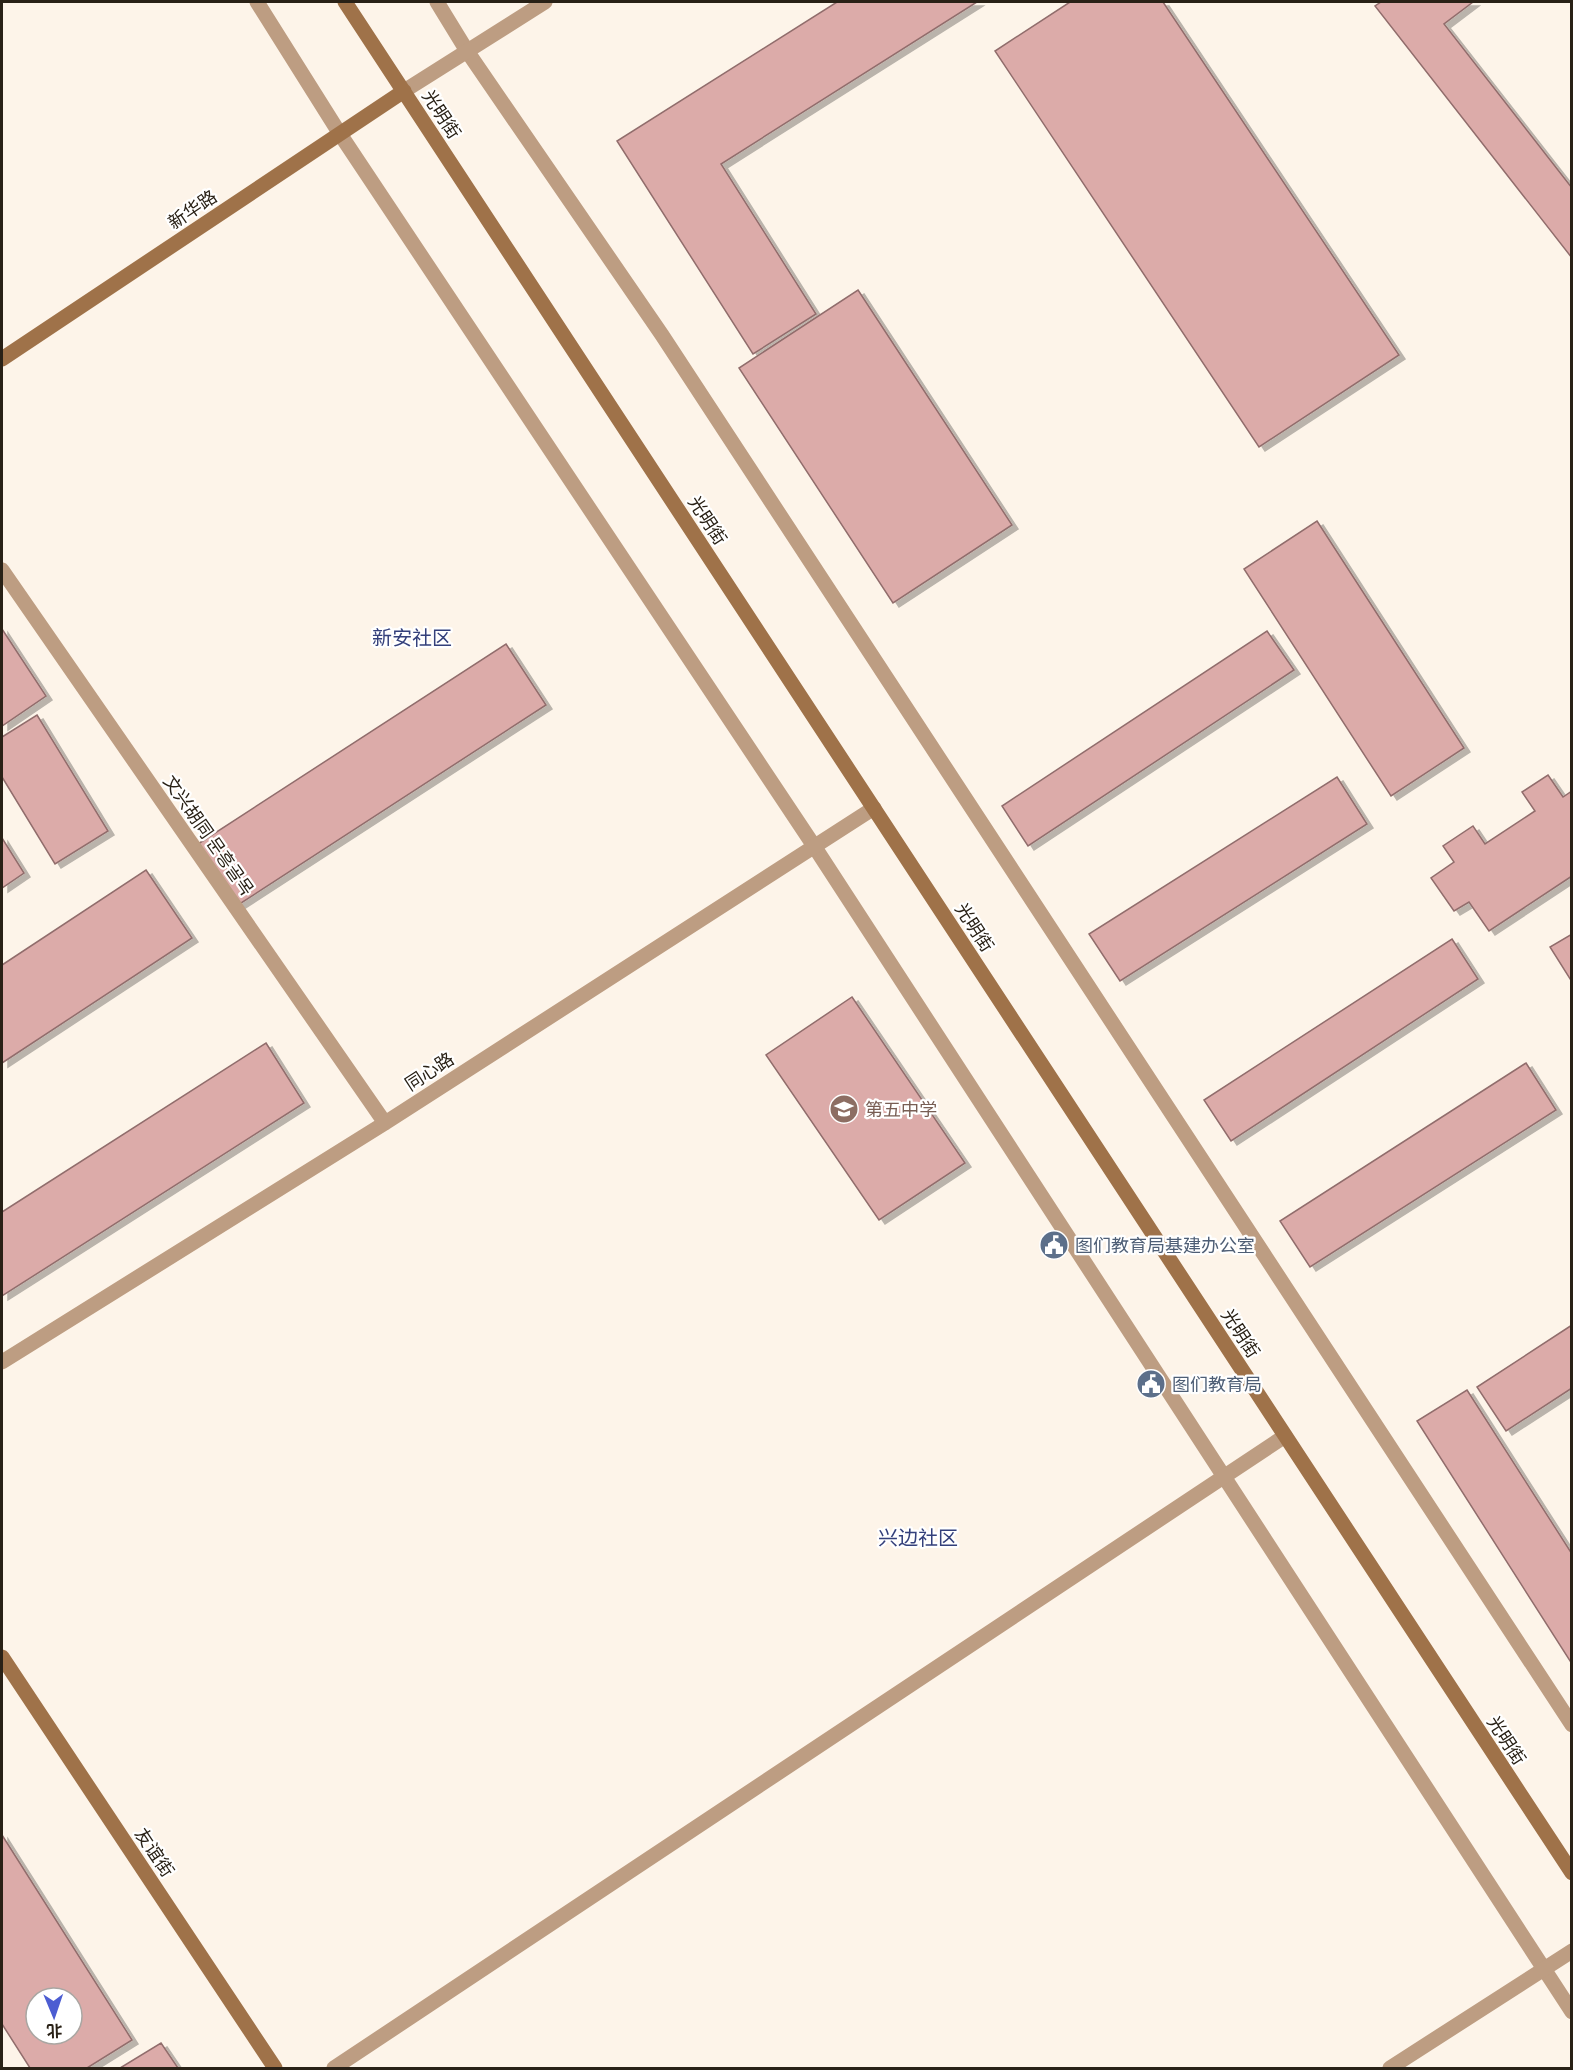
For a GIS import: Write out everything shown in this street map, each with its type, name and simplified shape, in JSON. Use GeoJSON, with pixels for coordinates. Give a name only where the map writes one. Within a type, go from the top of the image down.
{"type":"FeatureCollection","features":[{"type":"Feature","properties":{"kind":"main road","name":"光明街"},"geometry":{"type":"LineString","coordinates":[[345,2],[1572,1874]]}},
{"type":"Feature","properties":{"kind":"main road","name":"新华路"},"geometry":{"type":"LineString","coordinates":[[2,359],[404,91]]}},
{"type":"Feature","properties":{"kind":"main road","name":"友谊街"},"geometry":{"type":"LineString","coordinates":[[2,1657],[275,2068]]}},
{"type":"Feature","properties":{"kind":"street"},"geometry":{"type":"LineString","coordinates":[[257,2],[340,134],[814,846],[1572,2012]]}},
{"type":"Feature","properties":{"kind":"street"},"geometry":{"type":"LineString","coordinates":[[438,2],[467,51],[662,335],[1572,1725]]}},
{"type":"Feature","properties":{"kind":"street"},"geometry":{"type":"LineString","coordinates":[[404,91],[545,2]]}},
{"type":"Feature","properties":{"kind":"street","name":"文兴胡同 문흥골목"},"geometry":{"type":"LineString","coordinates":[[2,570],[384,1123]]}},
{"type":"Feature","properties":{"kind":"street","name":"同心路"},"geometry":{"type":"LineString","coordinates":[[2,1362],[384,1123],[873,808]]}},
{"type":"Feature","properties":{"kind":"street"},"geometry":{"type":"LineString","coordinates":[[334,2068],[1285,1436]]}},
{"type":"Feature","properties":{"kind":"street"},"geometry":{"type":"LineString","coordinates":[[1390,2068],[1572,1951]]}},
{"type":"Feature","properties":{"kind":"building"},"geometry":{"type":"Polygon","coordinates":[[[837,2],[977,2],[721,164],[816,314],[753,354],[617,141],[837,2]]]}},
{"type":"Feature","properties":{"kind":"building"},"geometry":{"type":"Polygon","coordinates":[[[1070,2],[1163,2],[1399,355],[1259,447],[995,51],[1070,2]]]}},
{"type":"Feature","properties":{"kind":"building"},"geometry":{"type":"Polygon","coordinates":[[[1381,2],[1473,2],[1444,24],[1572,188],[1572,258],[1375,6],[1381,2]]]}},
{"type":"Feature","properties":{"kind":"building"},"geometry":{"type":"Polygon","coordinates":[[[858,290],[1012,525],[893,603],[739,368],[858,290]]]}},
{"type":"Feature","properties":{"kind":"building"},"geometry":{"type":"Polygon","coordinates":[[[1317,521],[1464,748],[1391,796],[1244,569],[1317,521]]]}},
{"type":"Feature","properties":{"kind":"building"},"geometry":{"type":"Polygon","coordinates":[[[2,629],[46,696],[2,726],[2,629]]]}},
{"type":"Feature","properties":{"kind":"building"},"geometry":{"type":"Polygon","coordinates":[[[1267,631],[1294,670],[1028,846],[1002,806],[1267,631]]]}},
{"type":"Feature","properties":{"kind":"building"},"geometry":{"type":"Polygon","coordinates":[[[506,644],[546,705],[238,905],[198,844],[506,644]]]}},
{"type":"Feature","properties":{"kind":"building"},"geometry":{"type":"Polygon","coordinates":[[[37,715],[108,831],[55,864],[2,777],[2,737],[37,715]]]}},
{"type":"Feature","properties":{"kind":"building"},"geometry":{"type":"Polygon","coordinates":[[[1548,775],[1563,797],[1572,791],[1572,876],[1489,931],[1469,902],[1454,911],[1431,878],[1454,862],[1443,846],[1473,826],[1485,844],[1535,811],[1522,792],[1548,775]]]}},
{"type":"Feature","properties":{"kind":"building"},"geometry":{"type":"Polygon","coordinates":[[[1337,777],[1367,824],[1120,981],[1089,934],[1337,777]]]}},
{"type":"Feature","properties":{"kind":"building"},"geometry":{"type":"Polygon","coordinates":[[[2,838],[24,873],[2,888],[2,838]]]}},
{"type":"Feature","properties":{"kind":"building"},"geometry":{"type":"Polygon","coordinates":[[[146,870],[192,938],[2,1063],[2,965],[146,870]]]}},
{"type":"Feature","properties":{"kind":"building"},"geometry":{"type":"Polygon","coordinates":[[[1572,934],[1572,982],[1550,947],[1572,934]]]}},
{"type":"Feature","properties":{"kind":"building"},"geometry":{"type":"Polygon","coordinates":[[[1452,939],[1478,979],[1231,1141],[1204,1100],[1452,939]]]}},
{"type":"Feature","properties":{"kind":"building"},"geometry":{"type":"Polygon","coordinates":[[[852,997],[965,1163],[879,1220],[766,1055],[852,997]]]}},
{"type":"Feature","properties":{"kind":"building"},"geometry":{"type":"Polygon","coordinates":[[[266,1043],[304,1103],[2,1296],[2,1212],[266,1043]]]}},
{"type":"Feature","properties":{"kind":"building"},"geometry":{"type":"Polygon","coordinates":[[[1526,1063],[1556,1110],[1310,1267],[1280,1221],[1526,1063]]]}},
{"type":"Feature","properties":{"kind":"building"},"geometry":{"type":"Polygon","coordinates":[[[1572,1325],[1572,1388],[1506,1431],[1477,1387],[1572,1325]]]}},
{"type":"Feature","properties":{"kind":"building"},"geometry":{"type":"Polygon","coordinates":[[[1467,1390],[1572,1554],[1572,1664],[1417,1421],[1467,1390]]]}},
{"type":"Feature","properties":{"kind":"building"},"geometry":{"type":"Polygon","coordinates":[[[2,1835],[132,2040],[87,2068],[30,2068],[2,2024],[2,1835]]]}},
{"type":"Feature","properties":{"kind":"building"},"geometry":{"type":"Polygon","coordinates":[[[161,2043],[178,2068],[120,2068],[161,2043]]]}},
{"type":"Feature","properties":{"kind":"place","name":"第五中学"},"geometry":{"type":"Point","coordinates":[844,1109]}},
{"type":"Feature","properties":{"kind":"place","name":"图们教育局基建办公室"},"geometry":{"type":"Point","coordinates":[1054,1245]}},
{"type":"Feature","properties":{"kind":"place","name":"图们教育局"},"geometry":{"type":"Point","coordinates":[1151,1384]}},
{"type":"Feature","properties":{"kind":"district","name":"新安社区"},"geometry":{"type":"Point","coordinates":[412,637]}},
{"type":"Feature","properties":{"kind":"district","name":"兴边社区"},"geometry":{"type":"Point","coordinates":[918,1537]}}]}
